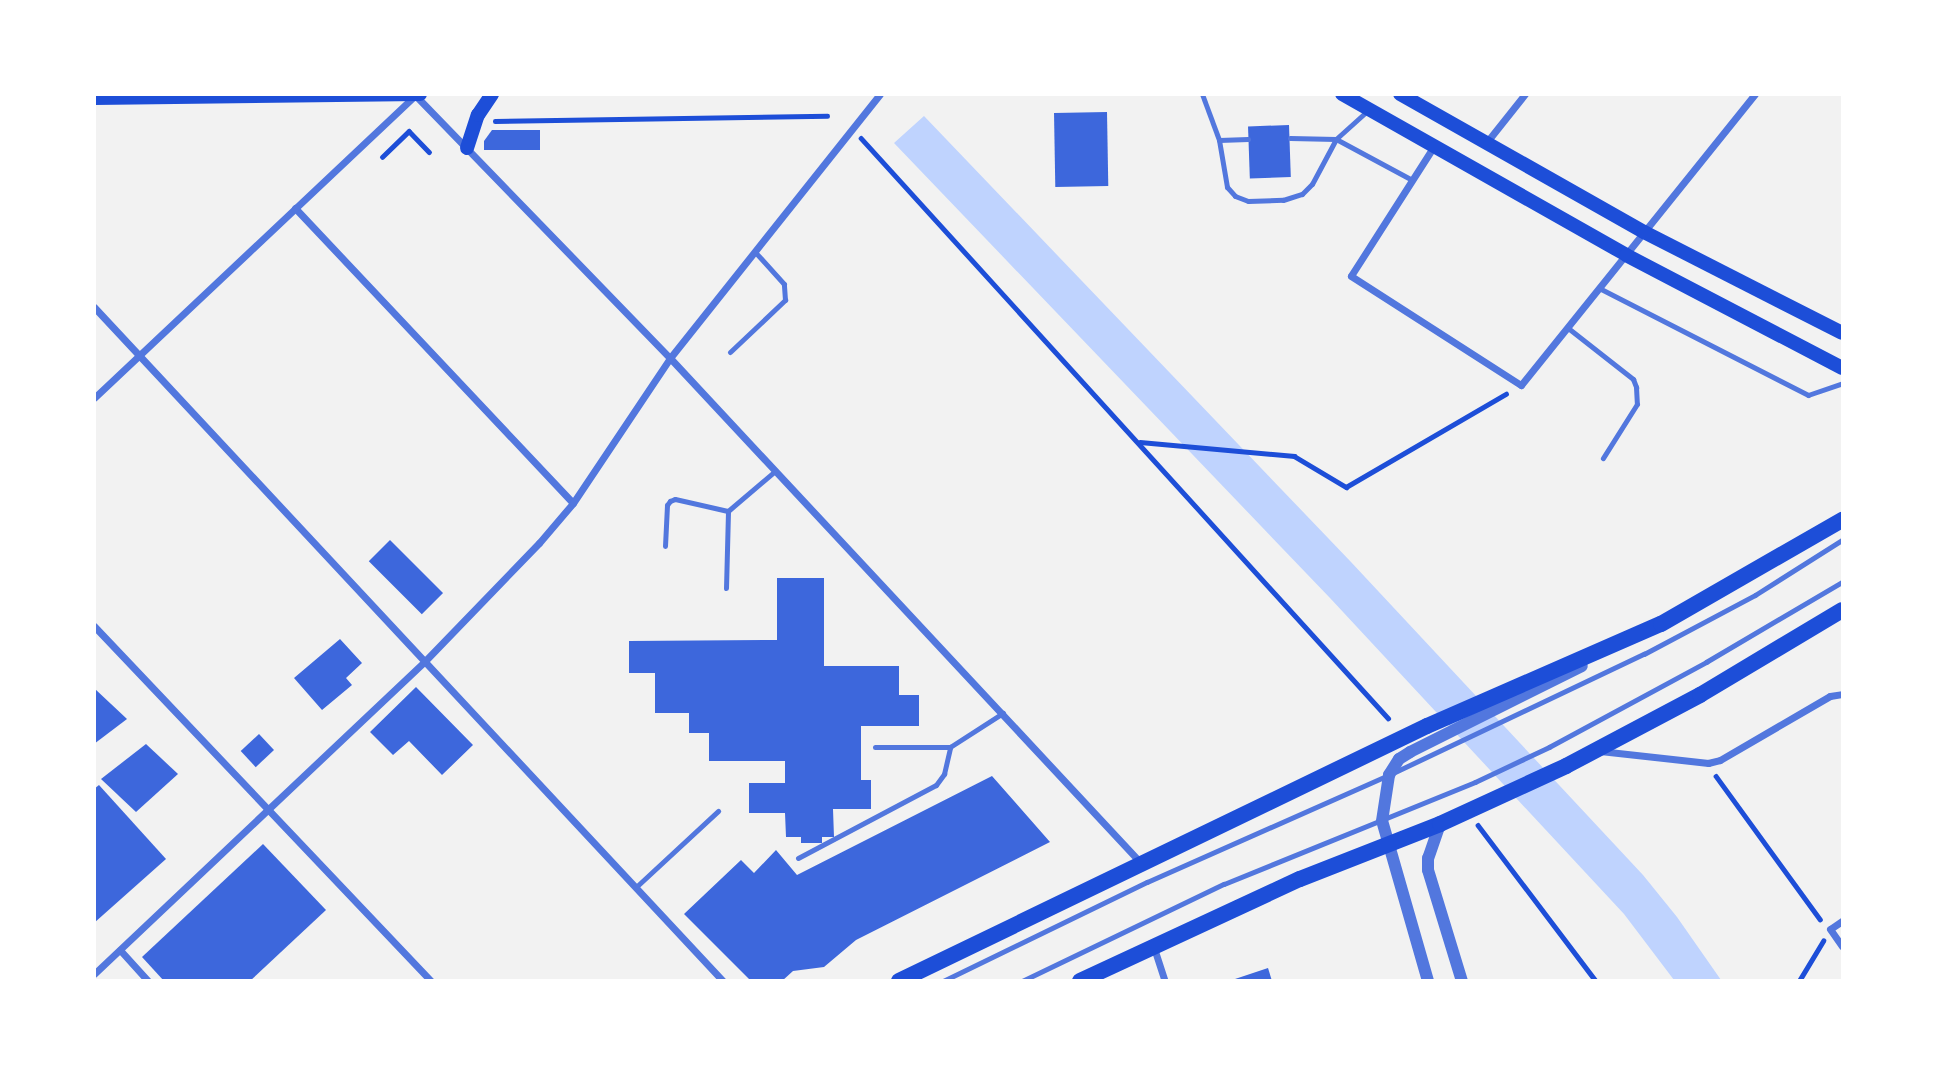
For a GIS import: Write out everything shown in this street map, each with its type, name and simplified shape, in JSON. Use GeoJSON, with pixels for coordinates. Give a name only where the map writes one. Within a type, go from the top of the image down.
{"type":"FeatureCollection","features":[{"type":"Feature","properties":{"kind":"main road"},"geometry":{"type":"LineString","coordinates":[[467,148],[478,115],[492,94]]}},
{"type":"Feature","properties":{"kind":"main road"},"geometry":{"type":"LineString","coordinates":[[1342,94],[1626,255],[1843,368]]}},
{"type":"Feature","properties":{"kind":"main road"},"geometry":{"type":"LineString","coordinates":[[1400,94],[1644,232],[1843,333]]}},
{"type":"Feature","properties":{"kind":"main road"},"geometry":{"type":"LineString","coordinates":[[94,98],[417,95]]}},
{"type":"Feature","properties":{"kind":"main road"},"geometry":{"type":"LineString","coordinates":[[898,981],[1141,864],[1430,733],[1661,624],[1843,520]]}},
{"type":"Feature","properties":{"kind":"main road"},"geometry":{"type":"LineString","coordinates":[[1080,981],[1300,878],[1388,846],[1566,766],[1700,695],[1843,610]]}},
{"type":"Feature","properties":{"kind":"street"},"geometry":{"type":"LineString","coordinates":[[94,974],[270,811],[500,585],[573,503],[670,358],[756,254],[880,94]]}},
{"type":"Feature","properties":{"kind":"street"},"geometry":{"type":"LineString","coordinates":[[1486,143],[1525,94]]}},
{"type":"Feature","properties":{"kind":"street"},"geometry":{"type":"LineString","coordinates":[[1434,146],[1351,276],[1521,385],[1755,94]]}},
{"type":"Feature","properties":{"kind":"street"},"geometry":{"type":"LineString","coordinates":[[94,398],[417,95],[670,358],[1141,864]]}},
{"type":"Feature","properties":{"kind":"street"},"geometry":{"type":"LineString","coordinates":[[295,208],[573,503]]}},
{"type":"Feature","properties":{"kind":"street"},"geometry":{"type":"LineString","coordinates":[[94,307],[723,981]]}},
{"type":"Feature","properties":{"kind":"street"},"geometry":{"type":"LineString","coordinates":[[94,626],[431,981]]}},
{"type":"Feature","properties":{"kind":"street"},"geometry":{"type":"LineString","coordinates":[[1595,750],[1709,763],[1830,696],[1843,694]]}},
{"type":"Feature","properties":{"kind":"street"},"geometry":{"type":"LineString","coordinates":[[1428,981],[1382,821],[1389,775],[1399,759],[1430,733]]}},
{"type":"Feature","properties":{"kind":"street"},"geometry":{"type":"LineString","coordinates":[[1440,824],[1428,858],[1428,870],[1462,981]]}},
{"type":"Feature","properties":{"kind":"street"},"geometry":{"type":"LineString","coordinates":[[1843,921],[1830,929],[1843,946]]}},
{"type":"Feature","properties":{"kind":"street"},"geometry":{"type":"LineString","coordinates":[[1153,945],[1166,981]]}},
{"type":"Feature","properties":{"kind":"street"},"geometry":{"type":"LineString","coordinates":[[120,950],[148,981]]}},
{"type":"Feature","properties":{"kind":"lane"},"geometry":{"type":"LineString","coordinates":[[1202,94],[1208,103],[1219,140],[1227,187],[1235,196],[1248,201],[1283,200],[1302,194],[1312,184],[1335,139],[1369,110]]}},
{"type":"Feature","properties":{"kind":"lane"},"geometry":{"type":"LineString","coordinates":[[1290,138],[1335,139],[1412,180]]}},
{"type":"Feature","properties":{"kind":"lane"},"geometry":{"type":"LineString","coordinates":[[1219,140],[1248,139]]}},
{"type":"Feature","properties":{"kind":"lane"},"geometry":{"type":"LineString","coordinates":[[730,352],[785,300],[784,285],[756,254]]}},
{"type":"Feature","properties":{"kind":"lane"},"geometry":{"type":"LineString","coordinates":[[1599,288],[1808,395],[1843,383]]}},
{"type":"Feature","properties":{"kind":"lane"},"geometry":{"type":"LineString","coordinates":[[1568,327],[1633,379],[1636,387],[1637,404],[1603,458]]}},
{"type":"Feature","properties":{"kind":"lane"},"geometry":{"type":"LineString","coordinates":[[726,588],[728,511],[775,471]]}},
{"type":"Feature","properties":{"kind":"lane"},"geometry":{"type":"LineString","coordinates":[[666,546],[667,505],[670,501],[687,501],[728,511]]}},
{"type":"Feature","properties":{"kind":"lane"},"geometry":{"type":"LineString","coordinates":[[943,981],[1147,882],[1446,749],[1644,654],[1755,595],[1843,540]]}},
{"type":"Feature","properties":{"kind":"lane"},"geometry":{"type":"LineString","coordinates":[[1021,981],[1224,884],[1475,782],[1549,747],[1706,662],[1843,582]]}},
{"type":"Feature","properties":{"kind":"lane"},"geometry":{"type":"LineString","coordinates":[[874,747],[950,747],[1003,713]]}},
{"type":"Feature","properties":{"kind":"lane"},"geometry":{"type":"LineString","coordinates":[[798,858],[936,785],[944,774],[950,747]]}},
{"type":"Feature","properties":{"kind":"lane"},"geometry":{"type":"LineString","coordinates":[[636,887],[718,811]]}},
{"type":"Feature","properties":{"kind":"path"},"geometry":{"type":"LineString","coordinates":[[491,121],[827,116]]}},
{"type":"Feature","properties":{"kind":"path"},"geometry":{"type":"LineString","coordinates":[[853,130],[1388,718]]}},
{"type":"Feature","properties":{"kind":"path"},"geometry":{"type":"LineString","coordinates":[[382,157],[409,131],[429,152]]}},
{"type":"Feature","properties":{"kind":"path"},"geometry":{"type":"LineString","coordinates":[[1139,442],[1294,456],[1346,487],[1521,385]]}},
{"type":"Feature","properties":{"kind":"path"},"geometry":{"type":"LineString","coordinates":[[1709,763],[1726,792],[1830,929],[1799,981]]}},
{"type":"Feature","properties":{"kind":"path"},"geometry":{"type":"LineString","coordinates":[[1468,812],[1596,981]]}},
{"type":"Feature","properties":{"kind":"water"},"geometry":{"type":"Polygon","coordinates":[[[924,116],[1351,562],[1643,875],[1677,917],[1721,980],[1674,980],[1624,914],[1330,598],[894,143],[924,116]]]}},
{"type":"Feature","properties":{"kind":"building"},"geometry":{"type":"Polygon","coordinates":[[[1107,112],[1108,186],[1055,187],[1054,113],[1107,112]]]}},
{"type":"Feature","properties":{"kind":"building"},"geometry":{"type":"Polygon","coordinates":[[[1289,125],[1291,177],[1250,178],[1248,126],[1289,125]]]}},
{"type":"Feature","properties":{"kind":"building"},"geometry":{"type":"Polygon","coordinates":[[[492,130],[540,130],[540,150],[484,150],[484,141],[492,130]]]}},
{"type":"Feature","properties":{"kind":"building"},"geometry":{"type":"Polygon","coordinates":[[[390,540],[443,593],[422,614],[369,561],[390,540]]]}},
{"type":"Feature","properties":{"kind":"building"},"geometry":{"type":"Polygon","coordinates":[[[777,578],[824,578],[824,666],[899,666],[899,695],[919,695],[919,726],[861,726],[861,780],[871,780],[871,809],[833,809],[834,837],[822,837],[822,843],[801,843],[801,837],[786,837],[785,813],[749,813],[749,783],[785,783],[785,761],[709,761],[709,733],[689,733],[689,713],[655,713],[655,673],[629,673],[629,641],[777,640],[777,578]]]}},
{"type":"Feature","properties":{"kind":"building"},"geometry":{"type":"Polygon","coordinates":[[[340,639],[362,663],[346,678],[352,685],[322,710],[294,678],[340,639]]]}},
{"type":"Feature","properties":{"kind":"building"},"geometry":{"type":"Polygon","coordinates":[[[416,687],[473,745],[442,775],[409,741],[393,755],[370,732],[416,687]]]}},
{"type":"Feature","properties":{"kind":"building"},"geometry":{"type":"Polygon","coordinates":[[[94,688],[127,719],[94,744],[94,688]]]}},
{"type":"Feature","properties":{"kind":"building"},"geometry":{"type":"Polygon","coordinates":[[[259,734],[274,750],[256,767],[241,751],[259,734]]]}},
{"type":"Feature","properties":{"kind":"building"},"geometry":{"type":"Polygon","coordinates":[[[146,744],[178,774],[136,812],[101,779],[146,744]]]}},
{"type":"Feature","properties":{"kind":"building"},"geometry":{"type":"Polygon","coordinates":[[[992,776],[1050,842],[856,940],[824,967],[793,971],[782,981],[751,981],[684,914],[741,860],[754,873],[776,850],[797,875],[992,776]]]}},
{"type":"Feature","properties":{"kind":"building"},"geometry":{"type":"Polygon","coordinates":[[[99,785],[166,859],[94,923],[94,789],[99,785]]]}},
{"type":"Feature","properties":{"kind":"building"},"geometry":{"type":"Polygon","coordinates":[[[263,844],[326,910],[250,981],[164,981],[142,957],[263,844]]]}},
{"type":"Feature","properties":{"kind":"building"},"geometry":{"type":"Polygon","coordinates":[[[1268,968],[1272,981],[1232,981],[1232,980],[1268,968]]]}}]}
